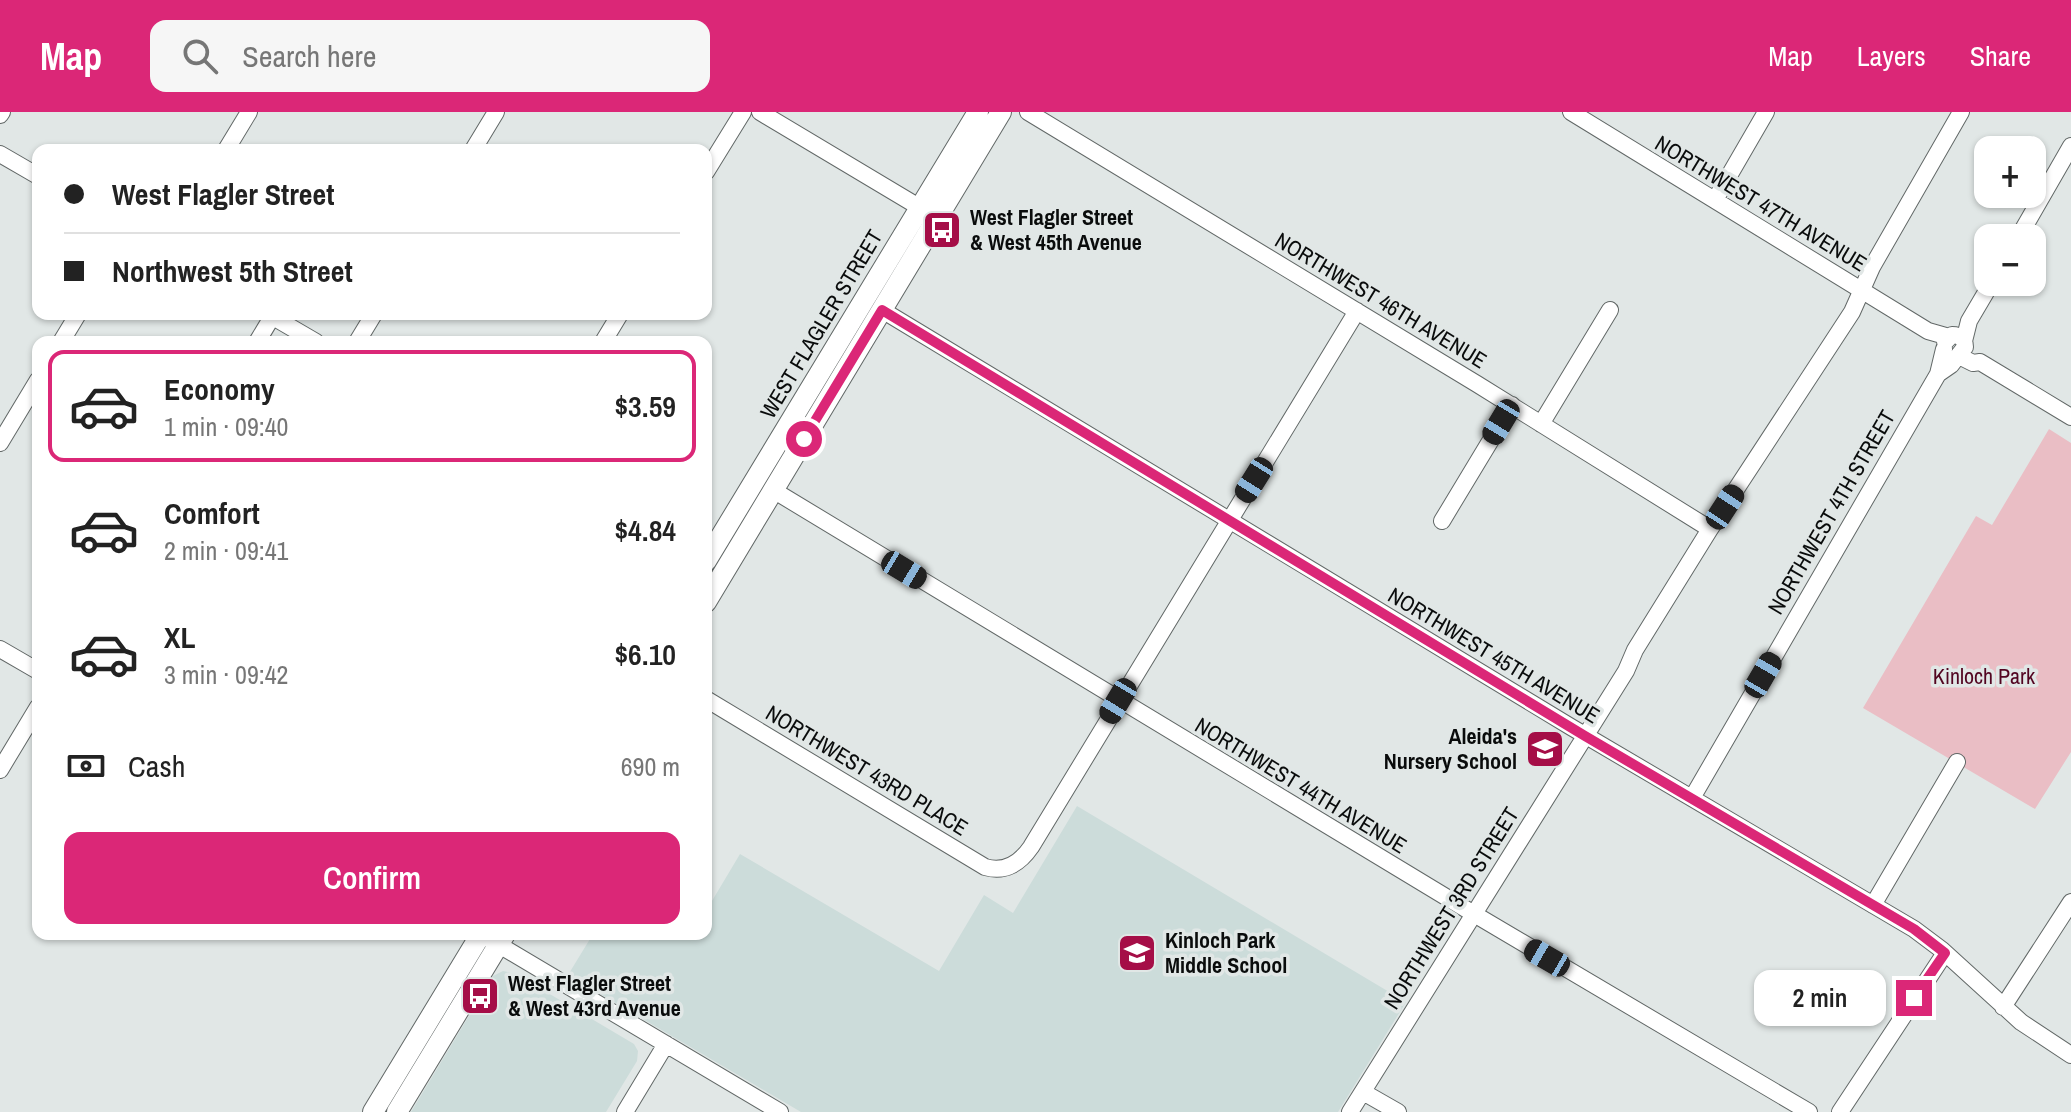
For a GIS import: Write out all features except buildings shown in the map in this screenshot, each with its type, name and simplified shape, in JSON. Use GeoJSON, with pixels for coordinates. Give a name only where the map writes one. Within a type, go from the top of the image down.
{"type":"FeatureCollection","features":[{"type":"Feature","properties":{"kind":"main road","name":"WEST FLAGLER STREET"},"geometry":{"type":"LineString","coordinates":[[712,587],[882,310],[978,112]]}},
{"type":"Feature","properties":{"kind":"main road","name":"WEST FLAGLER STREET"},"geometry":{"type":"LineString","coordinates":[[712,551],[772,451],[928,213],[1001,112]]}},
{"type":"Feature","properties":{"kind":"main road"},"geometry":{"type":"LineString","coordinates":[[772,451],[773,490]]}},
{"type":"Feature","properties":{"kind":"main road"},"geometry":{"type":"LineString","coordinates":[[373,1112],[486,940]]}},
{"type":"Feature","properties":{"kind":"main road"},"geometry":{"type":"LineString","coordinates":[[397,1112],[487,940]]}},
{"type":"Feature","properties":{"kind":"street"},"geometry":{"type":"LineString","coordinates":[[230,144],[249,112]]}},
{"type":"Feature","properties":{"kind":"street"},"geometry":{"type":"LineString","coordinates":[[477,144],[496,112]]}},
{"type":"Feature","properties":{"kind":"street"},"geometry":{"type":"LineString","coordinates":[[712,162],[743,112]]}},
{"type":"Feature","properties":{"kind":"street"},"geometry":{"type":"LineString","coordinates":[[760,112],[780,117],[928,213]]}},
{"type":"Feature","properties":{"kind":"street","name":"NORTHWEST 46TH AVENUE"},"geometry":{"type":"LineString","coordinates":[[1028,112],[1512,405],[1710,529]]}},
{"type":"Feature","properties":{"kind":"street"},"geometry":{"type":"LineString","coordinates":[[1715,200],[1766,112]]}},
{"type":"Feature","properties":{"kind":"street","name":"NORTHWEST 3RD STREET"},"geometry":{"type":"LineString","coordinates":[[1350,1112],[1626,671],[1635,650],[1710,529],[1852,312],[1872,267],[1961,112]]}},
{"type":"Feature","properties":{"kind":"street","name":"NORTHWEST 47TH AVENUE"},"geometry":{"type":"LineString","coordinates":[[1577,114],[1928,331],[1936,342],[1973,351],[1980,362],[2071,417]]}},
{"type":"Feature","properties":{"kind":"street"},"geometry":{"type":"LineString","coordinates":[[2026,224],[2071,146]]}},
{"type":"Feature","properties":{"kind":"street"},"geometry":{"type":"LineString","coordinates":[[0,154],[32,173]]}},
{"type":"Feature","properties":{"kind":"street","name":"NORTHWEST 4TH STREET"},"geometry":{"type":"LineString","coordinates":[[1692,798],[1938,374],[1951,365],[1954,346],[1984,296]]}},
{"type":"Feature","properties":{"kind":"street","name":"NORTHWEST 45TH AVENUE"},"geometry":{"type":"LineString","coordinates":[[882,310],[1585,736],[1914,929],[2003,1007],[2071,1055]]}},
{"type":"Feature","properties":{"kind":"street"},"geometry":{"type":"LineString","coordinates":[[1541,424],[1610,310]]}},
{"type":"Feature","properties":{"kind":"street"},"geometry":{"type":"LineString","coordinates":[[1118,701],[1357,311]]}},
{"type":"Feature","properties":{"kind":"street"},"geometry":{"type":"LineString","coordinates":[[279,320],[306,336]]}},
{"type":"Feature","properties":{"kind":"street"},"geometry":{"type":"LineString","coordinates":[[0,443],[32,390]]}},
{"type":"Feature","properties":{"kind":"street"},"geometry":{"type":"LineString","coordinates":[[1442,521],[1512,405]]}},
{"type":"Feature","properties":{"kind":"street","name":"NORTHWEST 44TH AVENUE"},"geometry":{"type":"LineString","coordinates":[[773,490],[1118,701],[1809,1112]]}},
{"type":"Feature","properties":{"kind":"street"},"geometry":{"type":"LineString","coordinates":[[0,649],[32,668]]}},
{"type":"Feature","properties":{"kind":"street","name":"NORTHWEST 43RD PLACE"},"geometry":{"type":"LineString","coordinates":[[712,703],[985,867],[1006,868],[1019,861],[1031,847],[1118,701]]}},
{"type":"Feature","properties":{"kind":"street"},"geometry":{"type":"LineString","coordinates":[[0,770],[32,717]]}},
{"type":"Feature","properties":{"kind":"street"},"geometry":{"type":"LineString","coordinates":[[1873,905],[1957,762]]}},
{"type":"Feature","properties":{"kind":"street"},"geometry":{"type":"LineString","coordinates":[[2003,1007],[2071,902]]}},
{"type":"Feature","properties":{"kind":"street"},"geometry":{"type":"LineString","coordinates":[[496,940],[780,1112]]}},
{"type":"Feature","properties":{"kind":"street"},"geometry":{"type":"LineString","coordinates":[[1840,1112],[1945,953]]}},
{"type":"Feature","properties":{"kind":"street"},"geometry":{"type":"LineString","coordinates":[[625,1112],[666,1044]]}},
{"type":"Feature","properties":{"kind":"street"},"geometry":{"type":"LineString","coordinates":[[1363,1092],[1398,1112]]}},
{"type":"Feature","properties":{"kind":"shaded area","name":"Kinloch Park Middle School"},"geometry":{"type":"Polygon","coordinates":[[[1077,806],[1406,1002],[1338,1112],[801,1112],[568,975],[589,940],[712,940],[712,901],[740,854],[939,971],[984,895],[1013,913],[1077,806]]]}},
{"type":"Feature","properties":{"kind":"shaded area"},"geometry":{"type":"Polygon","coordinates":[[[503,971],[516,974],[634,1044],[638,1051],[637,1061],[606,1112],[411,1112],[493,976],[503,971]]]}},
{"type":"Feature","properties":{"kind":"green space","name":"Kinloch Park"},"geometry":{"type":"Polygon","coordinates":[[[2049,429],[2071,443],[2071,752],[2035,809],[1863,708],[1976,516],[1992,525],[2049,429]]]}},
{"type":"Feature","properties":{"kind":"place","name":"West Flagler Street & West 45th Avenue"},"geometry":{"type":"Point","coordinates":[942,230]}},
{"type":"Feature","properties":{"kind":"place","name":"Aleida's Nursery School"},"geometry":{"type":"Point","coordinates":[1545,749]}},
{"type":"Feature","properties":{"kind":"place","name":"Kinloch Park Middle School"},"geometry":{"type":"Point","coordinates":[1137,953]}},
{"type":"Feature","properties":{"kind":"place","name":"West Flagler Street & West 43rd Avenue"},"geometry":{"type":"Point","coordinates":[480,996]}},
{"type":"Feature","properties":{"kind":"route"},"geometry":{"type":"LineString","coordinates":[[804,439],[882,310],[1585,736],[1914,929],[1945,953],[1914,998]]}}]}
